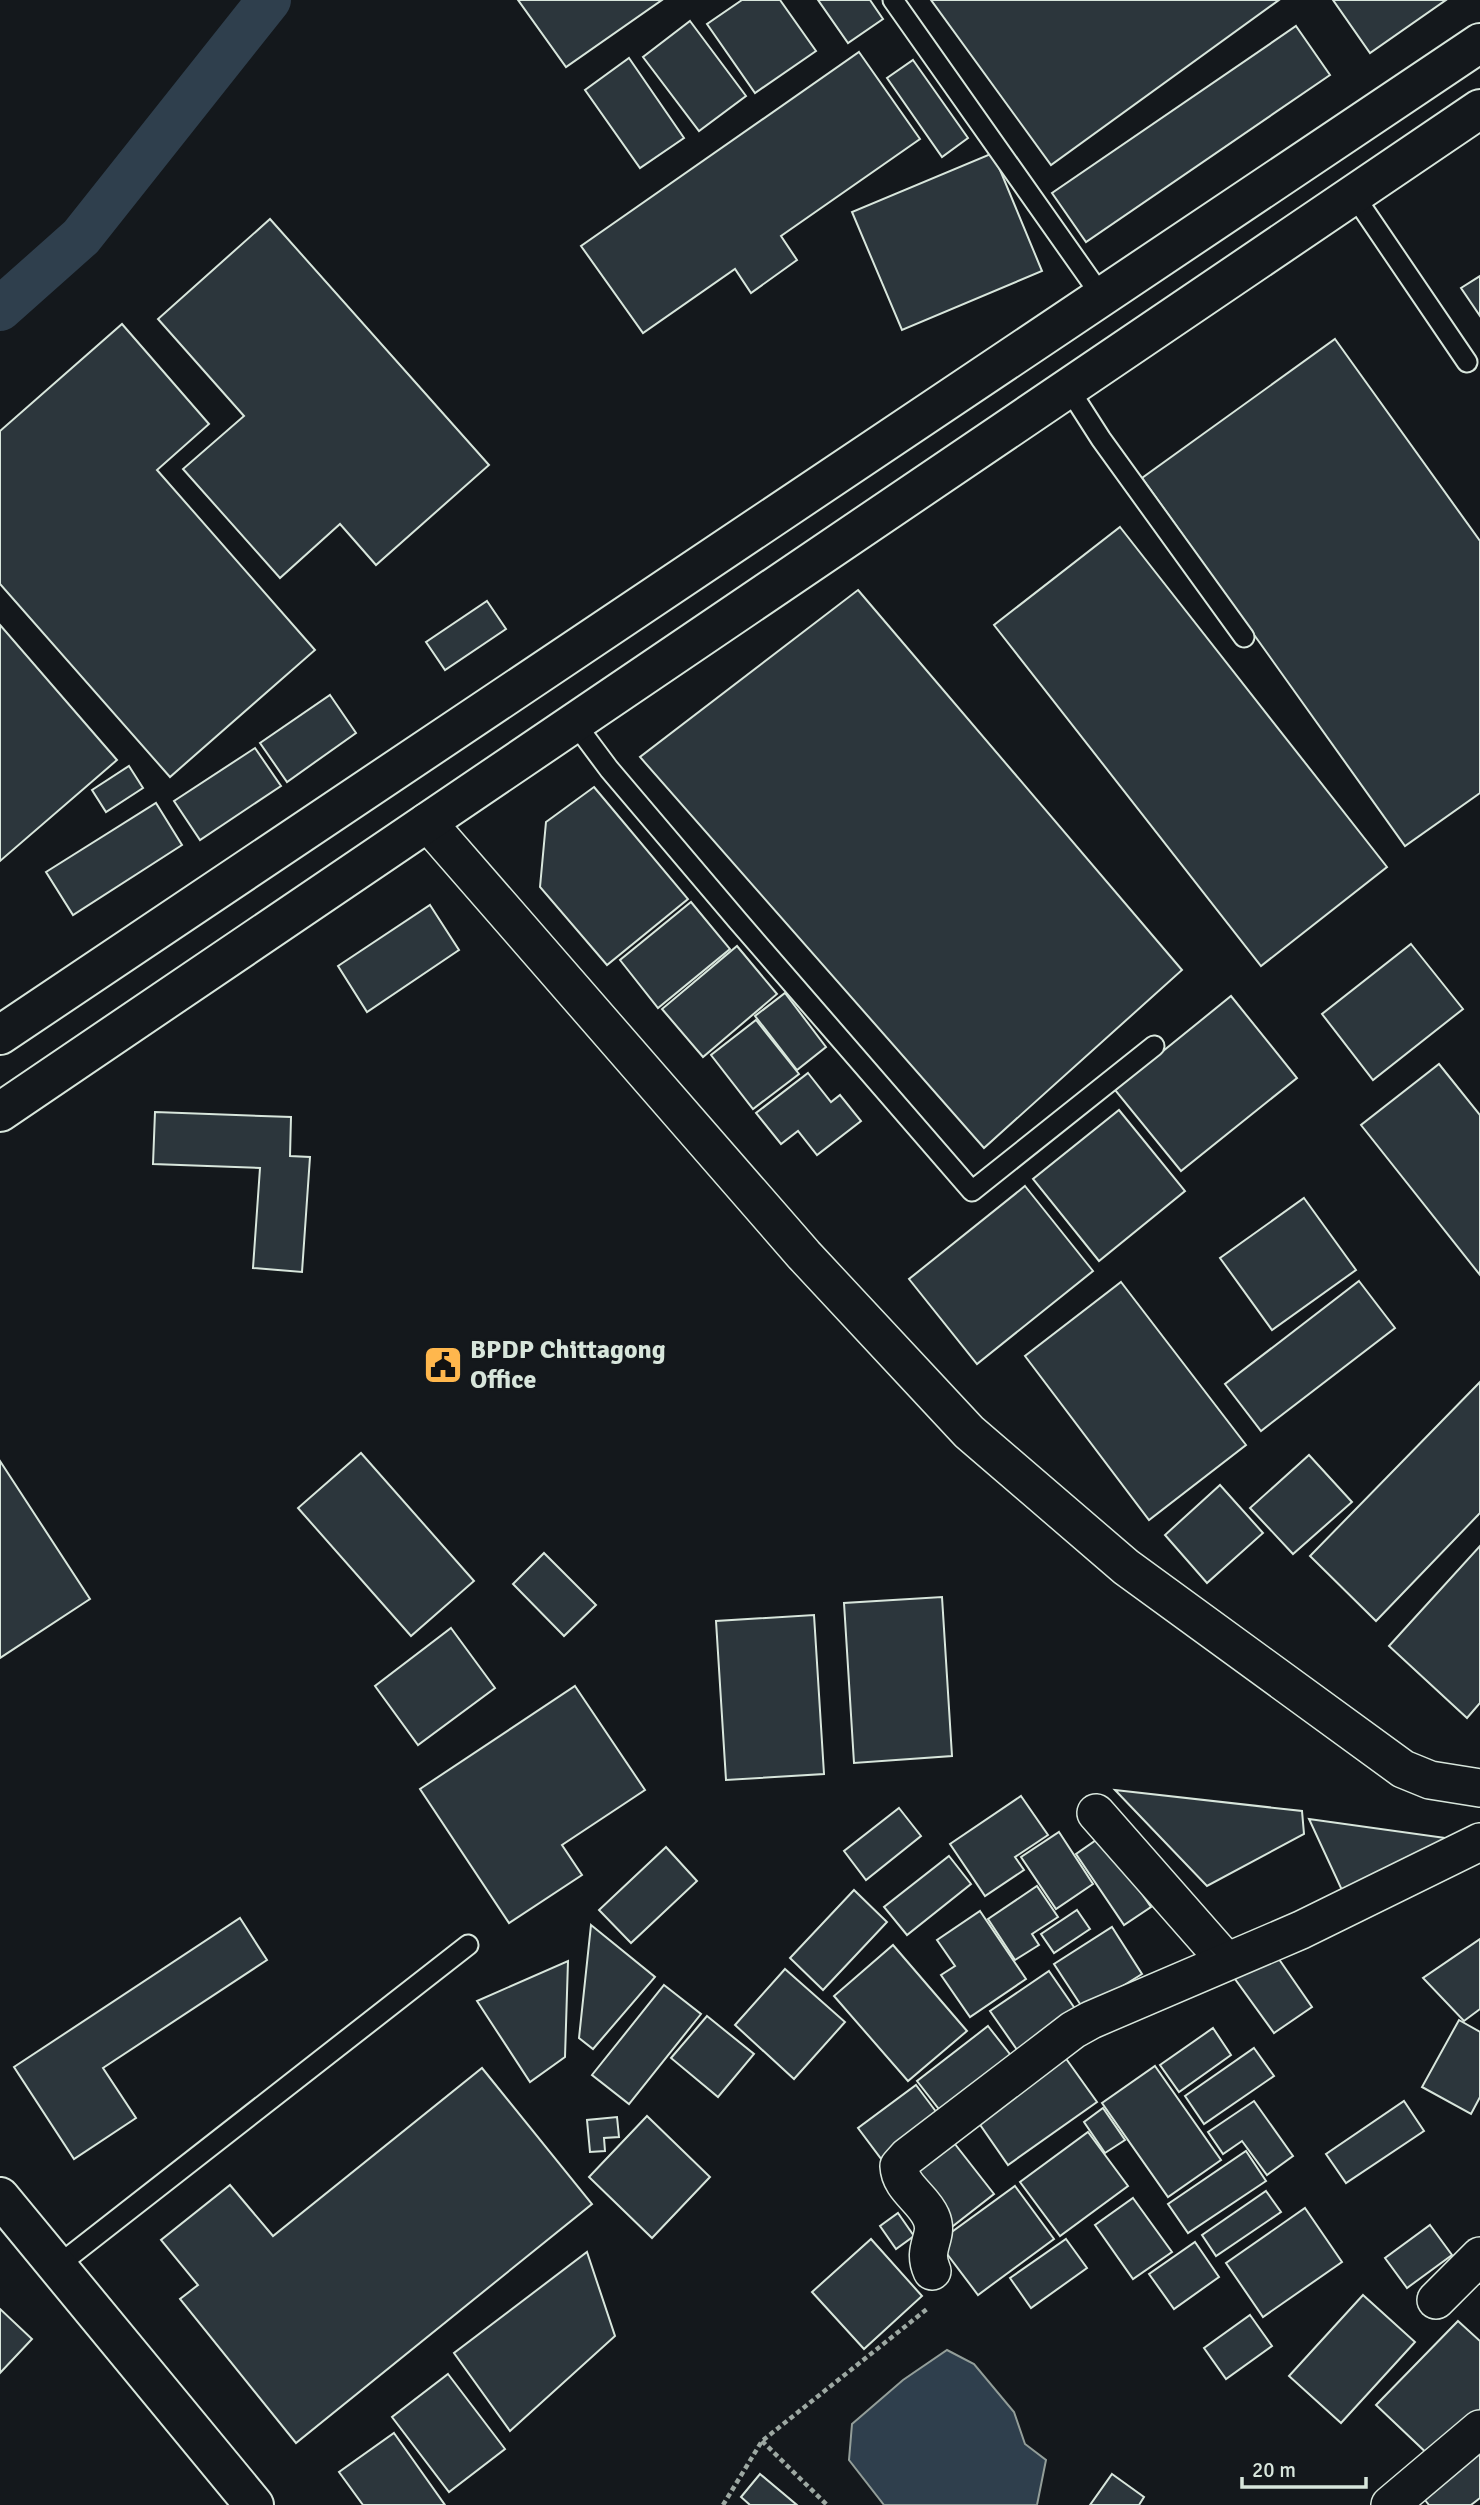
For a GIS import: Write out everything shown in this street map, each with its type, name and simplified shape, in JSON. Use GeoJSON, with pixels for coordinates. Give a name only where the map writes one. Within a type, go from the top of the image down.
{"type":"FeatureCollection","features":[{"type":"Feature","properties":{"kind":"street"},"geometry":{"type":"LineString","coordinates":[[0,1035],[1480,43]]}},
{"type":"Feature","properties":{"kind":"street"},"geometry":{"type":"LineString","coordinates":[[0,1112],[1480,108]]}},
{"type":"Feature","properties":{"kind":"street"},"geometry":{"type":"LineString","coordinates":[[427,822],[804,1255],[969,1432],[1126,1567],[1403,1769],[1430,1780],[1480,1788]]}},
{"type":"Feature","properties":{"kind":"street"},"geometry":{"type":"LineString","coordinates":[[1096,1813],[1226,1961]]}},
{"type":"Feature","properties":{"kind":"street"},"geometry":{"type":"LineString","coordinates":[[932,2271],[926,2258],[935,2228],[930,2214],[899,2176],[899,2166],[907,2157],[1073,2030],[1091,2020],[1301,1930],[1480,1842]]}},
{"type":"Feature","properties":{"kind":"street"},"geometry":{"type":"LineString","coordinates":[[0,2197],[254,2505]]}},
{"type":"Feature","properties":{"kind":"street"},"geometry":{"type":"LineString","coordinates":[[1436,2300],[1480,2256]]}},
{"type":"Feature","properties":{"kind":"street"},"geometry":{"type":"LineString","coordinates":[[1390,2505],[1480,2429]]}},
{"type":"Feature","properties":{"kind":"lane"},"geometry":{"type":"LineString","coordinates":[[893,0],[1103,298]]}},
{"type":"Feature","properties":{"kind":"lane"},"geometry":{"type":"LineString","coordinates":[[1353,194],[1467,362]]}},
{"type":"Feature","properties":{"kind":"lane"},"geometry":{"type":"LineString","coordinates":[[1069,389],[1101,439],[1244,637]]}},
{"type":"Feature","properties":{"kind":"lane"},"geometry":{"type":"LineString","coordinates":[[575,722],[610,769],[738,921],[972,1191],[1154,1046]]}},
{"type":"Feature","properties":{"kind":"lane"},"geometry":{"type":"LineString","coordinates":[[56,2267],[468,1945]]}},
{"type":"Feature","properties":{"kind":"path"},"geometry":{"type":"LineString","coordinates":[[723,2505],[762,2441],[936,2302],[940,2291],[932,2271]]}},
{"type":"Feature","properties":{"kind":"path"},"geometry":{"type":"LineString","coordinates":[[762,2441],[827,2505]]}},
{"type":"Feature","properties":{"kind":"water"},"geometry":{"type":"Polygon","coordinates":[[[947,2350],[974,2364],[1014,2412],[1025,2444],[1046,2460],[1037,2505],[884,2505],[849,2460],[852,2424],[903,2380],[947,2350]]]}},
{"type":"Feature","properties":{"kind":"building"},"geometry":{"type":"Polygon","coordinates":[[[518,0],[662,0],[566,67],[518,0]]]}},
{"type":"Feature","properties":{"kind":"building"},"geometry":{"type":"Polygon","coordinates":[[[742,0],[780,0],[816,51],[755,93],[707,24],[742,0]]]}},
{"type":"Feature","properties":{"kind":"building"},"geometry":{"type":"Polygon","coordinates":[[[818,0],[870,0],[883,19],[848,43],[818,0]]]}},
{"type":"Feature","properties":{"kind":"building"},"geometry":{"type":"Polygon","coordinates":[[[931,0],[1279,0],[1051,165],[931,0]]]}},
{"type":"Feature","properties":{"kind":"building"},"geometry":{"type":"Polygon","coordinates":[[[1333,0],[1446,0],[1370,53],[1333,0]]]}},
{"type":"Feature","properties":{"kind":"building"},"geometry":{"type":"Polygon","coordinates":[[[690,21],[746,96],[699,131],[643,57],[690,21]]]}},
{"type":"Feature","properties":{"kind":"building"},"geometry":{"type":"Polygon","coordinates":[[[1296,26],[1330,75],[1086,242],[1052,193],[1296,26]]]}},
{"type":"Feature","properties":{"kind":"building"},"geometry":{"type":"Polygon","coordinates":[[[859,52],[920,139],[781,236],[797,260],[751,293],[735,269],[643,333],[581,246],[859,52]]]}},
{"type":"Feature","properties":{"kind":"building"},"geometry":{"type":"Polygon","coordinates":[[[629,58],[684,138],[640,168],[585,90],[629,58]]]}},
{"type":"Feature","properties":{"kind":"building"},"geometry":{"type":"Polygon","coordinates":[[[913,60],[968,138],[942,157],[887,78],[913,60]]]}},
{"type":"Feature","properties":{"kind":"building"},"geometry":{"type":"Polygon","coordinates":[[[993,153],[1042,271],[902,330],[852,212],[993,153]]]}},
{"type":"Feature","properties":{"kind":"building"},"geometry":{"type":"Polygon","coordinates":[[[270,219],[489,465],[376,565],[340,524],[280,578],[183,469],[244,416],[158,319],[270,219]]]}},
{"type":"Feature","properties":{"kind":"building"},"geometry":{"type":"Polygon","coordinates":[[[1480,276],[1480,316],[1461,288],[1480,276]]]}},
{"type":"Feature","properties":{"kind":"building"},"geometry":{"type":"Polygon","coordinates":[[[122,324],[209,424],[157,470],[315,650],[170,777],[0,584],[0,431],[122,324]]]}},
{"type":"Feature","properties":{"kind":"building"},"geometry":{"type":"Polygon","coordinates":[[[1335,339],[1480,541],[1480,793],[1405,846],[1142,478],[1335,339]]]}},
{"type":"Feature","properties":{"kind":"building"},"geometry":{"type":"Polygon","coordinates":[[[1120,527],[1387,867],[1261,966],[994,625],[1120,527]]]}},
{"type":"Feature","properties":{"kind":"building"},"geometry":{"type":"Polygon","coordinates":[[[858,590],[1182,970],[984,1148],[640,757],[858,590]]]}},
{"type":"Feature","properties":{"kind":"building"},"geometry":{"type":"Polygon","coordinates":[[[487,601],[506,629],[445,670],[426,642],[487,601]]]}},
{"type":"Feature","properties":{"kind":"building"},"geometry":{"type":"Polygon","coordinates":[[[0,625],[117,760],[0,861],[0,625]]]}},
{"type":"Feature","properties":{"kind":"building"},"geometry":{"type":"Polygon","coordinates":[[[330,695],[356,733],[287,782],[260,743],[330,695]]]}},
{"type":"Feature","properties":{"kind":"building"},"geometry":{"type":"Polygon","coordinates":[[[255,748],[281,786],[200,840],[174,801],[255,748]]]}},
{"type":"Feature","properties":{"kind":"building"},"geometry":{"type":"Polygon","coordinates":[[[129,766],[143,788],[106,812],[92,790],[129,766]]]}},
{"type":"Feature","properties":{"kind":"building"},"geometry":{"type":"Polygon","coordinates":[[[594,787],[688,899],[607,965],[540,887],[546,822],[594,787]]]}},
{"type":"Feature","properties":{"kind":"building"},"geometry":{"type":"Polygon","coordinates":[[[156,803],[182,845],[73,915],[46,872],[156,803]]]}},
{"type":"Feature","properties":{"kind":"building"},"geometry":{"type":"Polygon","coordinates":[[[691,902],[730,949],[658,1008],[620,960],[691,902]]]}},
{"type":"Feature","properties":{"kind":"building"},"geometry":{"type":"Polygon","coordinates":[[[430,905],[459,950],[367,1012],[338,966],[430,905]]]}},
{"type":"Feature","properties":{"kind":"building"},"geometry":{"type":"Polygon","coordinates":[[[1411,944],[1463,1009],[1373,1080],[1322,1014],[1411,944]]]}},
{"type":"Feature","properties":{"kind":"building"},"geometry":{"type":"Polygon","coordinates":[[[737,946],[777,994],[703,1057],[662,1009],[737,946]]]}},
{"type":"Feature","properties":{"kind":"building"},"geometry":{"type":"Polygon","coordinates":[[[785,993],[826,1047],[797,1070],[755,1016],[785,993]]]}},
{"type":"Feature","properties":{"kind":"building"},"geometry":{"type":"Polygon","coordinates":[[[1231,996],[1297,1078],[1181,1171],[1115,1090],[1231,996]]]}},
{"type":"Feature","properties":{"kind":"building"},"geometry":{"type":"Polygon","coordinates":[[[756,1020],[799,1074],[753,1109],[711,1055],[756,1020]]]}},
{"type":"Feature","properties":{"kind":"building"},"geometry":{"type":"Polygon","coordinates":[[[1439,1064],[1480,1115],[1480,1275],[1361,1125],[1439,1064]]]}},
{"type":"Feature","properties":{"kind":"building"},"geometry":{"type":"Polygon","coordinates":[[[808,1073],[831,1102],[840,1095],[861,1121],[817,1155],[798,1131],[781,1144],[756,1113],[808,1073]]]}},
{"type":"Feature","properties":{"kind":"building"},"geometry":{"type":"Polygon","coordinates":[[[1119,1110],[1185,1191],[1099,1261],[1033,1179],[1119,1110]]]}},
{"type":"Feature","properties":{"kind":"building"},"geometry":{"type":"Polygon","coordinates":[[[155,1112],[291,1117],[290,1156],[310,1157],[302,1272],[253,1268],[260,1168],[153,1164],[155,1112]]]}},
{"type":"Feature","properties":{"kind":"building"},"geometry":{"type":"Polygon","coordinates":[[[1025,1186],[1093,1271],[977,1364],[909,1279],[1025,1186]]]}},
{"type":"Feature","properties":{"kind":"building"},"geometry":{"type":"Polygon","coordinates":[[[1304,1198],[1356,1270],[1272,1330],[1220,1258],[1304,1198]]]}},
{"type":"Feature","properties":{"kind":"building"},"geometry":{"type":"Polygon","coordinates":[[[1359,1281],[1395,1328],[1261,1431],[1225,1384],[1359,1281]]]}},
{"type":"Feature","properties":{"kind":"building"},"geometry":{"type":"Polygon","coordinates":[[[1121,1282],[1246,1445],[1149,1520],[1025,1356],[1121,1282]]]}},
{"type":"Feature","properties":{"kind":"building"},"geometry":{"type":"Polygon","coordinates":[[[1480,1382],[1480,1513],[1376,1621],[1310,1556],[1480,1382]]]}},
{"type":"Feature","properties":{"kind":"building"},"geometry":{"type":"Polygon","coordinates":[[[361,1453],[474,1581],[411,1636],[298,1508],[361,1453]]]}},
{"type":"Feature","properties":{"kind":"building"},"geometry":{"type":"Polygon","coordinates":[[[1309,1455],[1352,1502],[1293,1554],[1250,1508],[1309,1455]]]}},
{"type":"Feature","properties":{"kind":"building"},"geometry":{"type":"Polygon","coordinates":[[[0,1461],[90,1599],[0,1658],[0,1461]]]}},
{"type":"Feature","properties":{"kind":"building"},"geometry":{"type":"Polygon","coordinates":[[[1220,1485],[1263,1533],[1207,1583],[1165,1535],[1220,1485]]]}},
{"type":"Feature","properties":{"kind":"building"},"geometry":{"type":"Polygon","coordinates":[[[1480,1546],[1480,1703],[1467,1718],[1389,1646],[1480,1546]]]}},
{"type":"Feature","properties":{"kind":"building"},"geometry":{"type":"Polygon","coordinates":[[[544,1553],[596,1605],[564,1636],[513,1584],[544,1553]]]}},
{"type":"Feature","properties":{"kind":"building"},"geometry":{"type":"Polygon","coordinates":[[[942,1597],[952,1756],[854,1763],[844,1603],[942,1597]]]}},
{"type":"Feature","properties":{"kind":"building"},"geometry":{"type":"Polygon","coordinates":[[[814,1615],[824,1774],[726,1780],[716,1621],[814,1615]]]}},
{"type":"Feature","properties":{"kind":"building"},"geometry":{"type":"Polygon","coordinates":[[[451,1628],[495,1688],[418,1745],[375,1686],[451,1628]]]}},
{"type":"Feature","properties":{"kind":"building"},"geometry":{"type":"Polygon","coordinates":[[[575,1686],[645,1790],[562,1845],[582,1875],[509,1923],[420,1789],[575,1686]]]}},
{"type":"Feature","properties":{"kind":"building"},"geometry":{"type":"Polygon","coordinates":[[[1115,1790],[1302,1811],[1304,1834],[1207,1886],[1115,1790]]]}},
{"type":"Feature","properties":{"kind":"building"},"geometry":{"type":"Polygon","coordinates":[[[1021,1796],[1048,1835],[1015,1857],[1024,1870],[985,1896],[950,1844],[1021,1796]]]}},
{"type":"Feature","properties":{"kind":"building"},"geometry":{"type":"Polygon","coordinates":[[[899,1808],[921,1836],[866,1880],[844,1851],[899,1808]]]}},
{"type":"Feature","properties":{"kind":"building"},"geometry":{"type":"Polygon","coordinates":[[[1309,1819],[1474,1842],[1347,1901],[1309,1819]]]}},
{"type":"Feature","properties":{"kind":"building"},"geometry":{"type":"Polygon","coordinates":[[[1059,1832],[1093,1884],[1056,1909],[1021,1857],[1059,1832]]]}},
{"type":"Feature","properties":{"kind":"building"},"geometry":{"type":"Polygon","coordinates":[[[1102,1836],[1151,1907],[1124,1925],[1076,1854],[1102,1836]]]}},
{"type":"Feature","properties":{"kind":"building"},"geometry":{"type":"Polygon","coordinates":[[[666,1847],[697,1881],[631,1943],[599,1910],[666,1847]]]}},
{"type":"Feature","properties":{"kind":"building"},"geometry":{"type":"Polygon","coordinates":[[[949,1856],[971,1884],[907,1935],[884,1907],[949,1856]]]}},
{"type":"Feature","properties":{"kind":"building"},"geometry":{"type":"Polygon","coordinates":[[[1037,1886],[1058,1917],[1032,1934],[1039,1945],[1015,1960],[988,1919],[1037,1886]]]}},
{"type":"Feature","properties":{"kind":"building"},"geometry":{"type":"Polygon","coordinates":[[[854,1890],[887,1922],[823,1990],[790,1958],[854,1890]]]}},
{"type":"Feature","properties":{"kind":"building"},"geometry":{"type":"Polygon","coordinates":[[[1077,1910],[1090,1929],[1054,1953],[1041,1934],[1077,1910]]]}},
{"type":"Feature","properties":{"kind":"building"},"geometry":{"type":"Polygon","coordinates":[[[980,1911],[1026,1979],[970,2017],[941,1975],[955,1966],[937,1940],[980,1911]]]}},
{"type":"Feature","properties":{"kind":"building"},"geometry":{"type":"Polygon","coordinates":[[[240,1918],[267,1960],[103,2068],[136,2118],[74,2159],[14,2067],[240,1918]]]}},
{"type":"Feature","properties":{"kind":"building"},"geometry":{"type":"Polygon","coordinates":[[[591,1925],[655,1977],[593,2049],[579,2038],[591,1925]]]}},
{"type":"Feature","properties":{"kind":"building"},"geometry":{"type":"Polygon","coordinates":[[[1112,1927],[1142,1974],[1084,2010],[1054,1964],[1112,1927]]]}},
{"type":"Feature","properties":{"kind":"building"},"geometry":{"type":"Polygon","coordinates":[[[1480,1939],[1480,2009],[1464,2021],[1423,1978],[1480,1939]]]}},
{"type":"Feature","properties":{"kind":"building"},"geometry":{"type":"Polygon","coordinates":[[[893,1945],[967,2031],[908,2081],[834,1996],[893,1945]]]}},
{"type":"Feature","properties":{"kind":"building"},"geometry":{"type":"Polygon","coordinates":[[[1274,1952],[1312,2007],[1274,2033],[1235,1979],[1274,1952]]]}},
{"type":"Feature","properties":{"kind":"building"},"geometry":{"type":"Polygon","coordinates":[[[568,1961],[565,2057],[530,2082],[477,2001],[568,1961]]]}},
{"type":"Feature","properties":{"kind":"building"},"geometry":{"type":"Polygon","coordinates":[[[785,1969],[845,2022],[794,2079],[735,2025],[785,1969]]]}},
{"type":"Feature","properties":{"kind":"building"},"geometry":{"type":"Polygon","coordinates":[[[1049,1971],[1078,2013],[1020,2054],[990,2011],[1049,1971]]]}},
{"type":"Feature","properties":{"kind":"building"},"geometry":{"type":"Polygon","coordinates":[[[664,1985],[701,2014],[629,2104],[592,2075],[664,1985]]]}},
{"type":"Feature","properties":{"kind":"building"},"geometry":{"type":"Polygon","coordinates":[[[707,2016],[754,2054],[718,2097],[671,2058],[707,2016]]]}},
{"type":"Feature","properties":{"kind":"building"},"geometry":{"type":"Polygon","coordinates":[[[1459,2020],[1480,2032],[1480,2097],[1471,2114],[1422,2087],[1459,2020]]]}},
{"type":"Feature","properties":{"kind":"building"},"geometry":{"type":"Polygon","coordinates":[[[988,2026],[1013,2058],[942,2113],[917,2081],[988,2026]]]}},
{"type":"Feature","properties":{"kind":"building"},"geometry":{"type":"Polygon","coordinates":[[[1213,2028],[1231,2055],[1179,2092],[1160,2065],[1213,2028]]]}},
{"type":"Feature","properties":{"kind":"building"},"geometry":{"type":"Polygon","coordinates":[[[1254,2048],[1274,2076],[1204,2124],[1185,2096],[1254,2048]]]}},
{"type":"Feature","properties":{"kind":"building"},"geometry":{"type":"Polygon","coordinates":[[[1062,2053],[1097,2102],[1008,2165],[974,2116],[1062,2053]]]}},
{"type":"Feature","properties":{"kind":"building"},"geometry":{"type":"Polygon","coordinates":[[[1155,2066],[1221,2160],[1168,2197],[1102,2103],[1155,2066]]]}},
{"type":"Feature","properties":{"kind":"building"},"geometry":{"type":"Polygon","coordinates":[[[482,2068],[592,2204],[296,2443],[180,2299],[198,2285],[161,2240],[230,2185],[273,2236],[482,2068]]]}},
{"type":"Feature","properties":{"kind":"building"},"geometry":{"type":"Polygon","coordinates":[[[916,2085],[943,2121],[885,2164],[858,2128],[916,2085]]]}},
{"type":"Feature","properties":{"kind":"building"},"geometry":{"type":"Polygon","coordinates":[[[1254,2101],[1293,2156],[1267,2175],[1242,2141],[1223,2154],[1208,2132],[1254,2101]]]}},
{"type":"Feature","properties":{"kind":"building"},"geometry":{"type":"Polygon","coordinates":[[[1404,2101],[1424,2131],[1346,2183],[1326,2154],[1404,2101]]]}},
{"type":"Feature","properties":{"kind":"building"},"geometry":{"type":"Polygon","coordinates":[[[1103,2108],[1125,2140],[1105,2153],[1084,2122],[1103,2108]]]}},
{"type":"Feature","properties":{"kind":"building"},"geometry":{"type":"Polygon","coordinates":[[[647,2116],[710,2177],[652,2238],[589,2177],[647,2116]]]}},
{"type":"Feature","properties":{"kind":"building"},"geometry":{"type":"Polygon","coordinates":[[[617,2117],[619,2137],[604,2138],[605,2151],[590,2152],[587,2120],[617,2117]]]}},
{"type":"Feature","properties":{"kind":"building"},"geometry":{"type":"Polygon","coordinates":[[[1088,2132],[1128,2186],[1060,2236],[1020,2182],[1088,2132]]]}},
{"type":"Feature","properties":{"kind":"building"},"geometry":{"type":"Polygon","coordinates":[[[951,2139],[994,2194],[953,2226],[910,2171],[951,2139]]]}},
{"type":"Feature","properties":{"kind":"building"},"geometry":{"type":"Polygon","coordinates":[[[1246,2151],[1266,2181],[1188,2233],[1168,2204],[1246,2151]]]}},
{"type":"Feature","properties":{"kind":"building"},"geometry":{"type":"Polygon","coordinates":[[[1015,2186],[1054,2239],[978,2295],[938,2242],[1015,2186]]]}},
{"type":"Feature","properties":{"kind":"building"},"geometry":{"type":"Polygon","coordinates":[[[1266,2191],[1281,2212],[1216,2256],[1202,2235],[1266,2191]]]}},
{"type":"Feature","properties":{"kind":"building"},"geometry":{"type":"Polygon","coordinates":[[[1133,2198],[1172,2252],[1133,2279],[1095,2225],[1133,2198]]]}},
{"type":"Feature","properties":{"kind":"building"},"geometry":{"type":"Polygon","coordinates":[[[1305,2208],[1342,2262],[1263,2317],[1226,2263],[1305,2208]]]}},
{"type":"Feature","properties":{"kind":"building"},"geometry":{"type":"Polygon","coordinates":[[[898,2213],[914,2236],[896,2249],[880,2226],[898,2213]]]}},
{"type":"Feature","properties":{"kind":"building"},"geometry":{"type":"Polygon","coordinates":[[[1430,2225],[1452,2255],[1407,2288],[1385,2258],[1430,2225]]]}},
{"type":"Feature","properties":{"kind":"building"},"geometry":{"type":"Polygon","coordinates":[[[871,2239],[922,2296],[864,2349],[812,2292],[871,2239]]]}},
{"type":"Feature","properties":{"kind":"building"},"geometry":{"type":"Polygon","coordinates":[[[1066,2239],[1087,2268],[1031,2308],[1010,2278],[1066,2239]]]}},
{"type":"Feature","properties":{"kind":"building"},"geometry":{"type":"Polygon","coordinates":[[[1195,2242],[1219,2277],[1174,2309],[1149,2274],[1195,2242]]]}},
{"type":"Feature","properties":{"kind":"building"},"geometry":{"type":"Polygon","coordinates":[[[587,2252],[615,2336],[510,2431],[454,2353],[587,2252]]]}},
{"type":"Feature","properties":{"kind":"building"},"geometry":{"type":"Polygon","coordinates":[[[1363,2295],[1415,2342],[1341,2423],[1289,2376],[1363,2295]]]}},
{"type":"Feature","properties":{"kind":"building"},"geometry":{"type":"Polygon","coordinates":[[[0,2309],[32,2339],[0,2373],[0,2309]]]}},
{"type":"Feature","properties":{"kind":"building"},"geometry":{"type":"Polygon","coordinates":[[[1250,2315],[1272,2346],[1226,2379],[1204,2348],[1250,2315]]]}},
{"type":"Feature","properties":{"kind":"building"},"geometry":{"type":"Polygon","coordinates":[[[1458,2321],[1480,2341],[1480,2412],[1434,2460],[1376,2405],[1458,2321]]]}},
{"type":"Feature","properties":{"kind":"building"},"geometry":{"type":"Polygon","coordinates":[[[448,2374],[505,2449],[449,2492],[392,2417],[448,2374]]]}},
{"type":"Feature","properties":{"kind":"building"},"geometry":{"type":"Polygon","coordinates":[[[394,2433],[445,2505],[363,2505],[339,2472],[394,2433]]]}},
{"type":"Feature","properties":{"kind":"building"},"geometry":{"type":"Polygon","coordinates":[[[1480,2451],[1480,2498],[1471,2505],[1429,2505],[1421,2495],[1480,2451]]]}},
{"type":"Feature","properties":{"kind":"building"},"geometry":{"type":"Polygon","coordinates":[[[760,2474],[797,2505],[750,2505],[741,2497],[760,2474]]]}},
{"type":"Feature","properties":{"kind":"building"},"geometry":{"type":"Polygon","coordinates":[[[1112,2474],[1144,2497],[1139,2505],[1090,2505],[1112,2474]]]}},
{"type":"Feature","properties":{"kind":"waterway"},"geometry":{"type":"LineString","coordinates":[[0,309],[81,237],[269,0]]}},
{"type":"Feature","properties":{"kind":"place","name":"BPDP Chittagong Office"},"geometry":{"type":"Point","coordinates":[443,1365]}}]}
